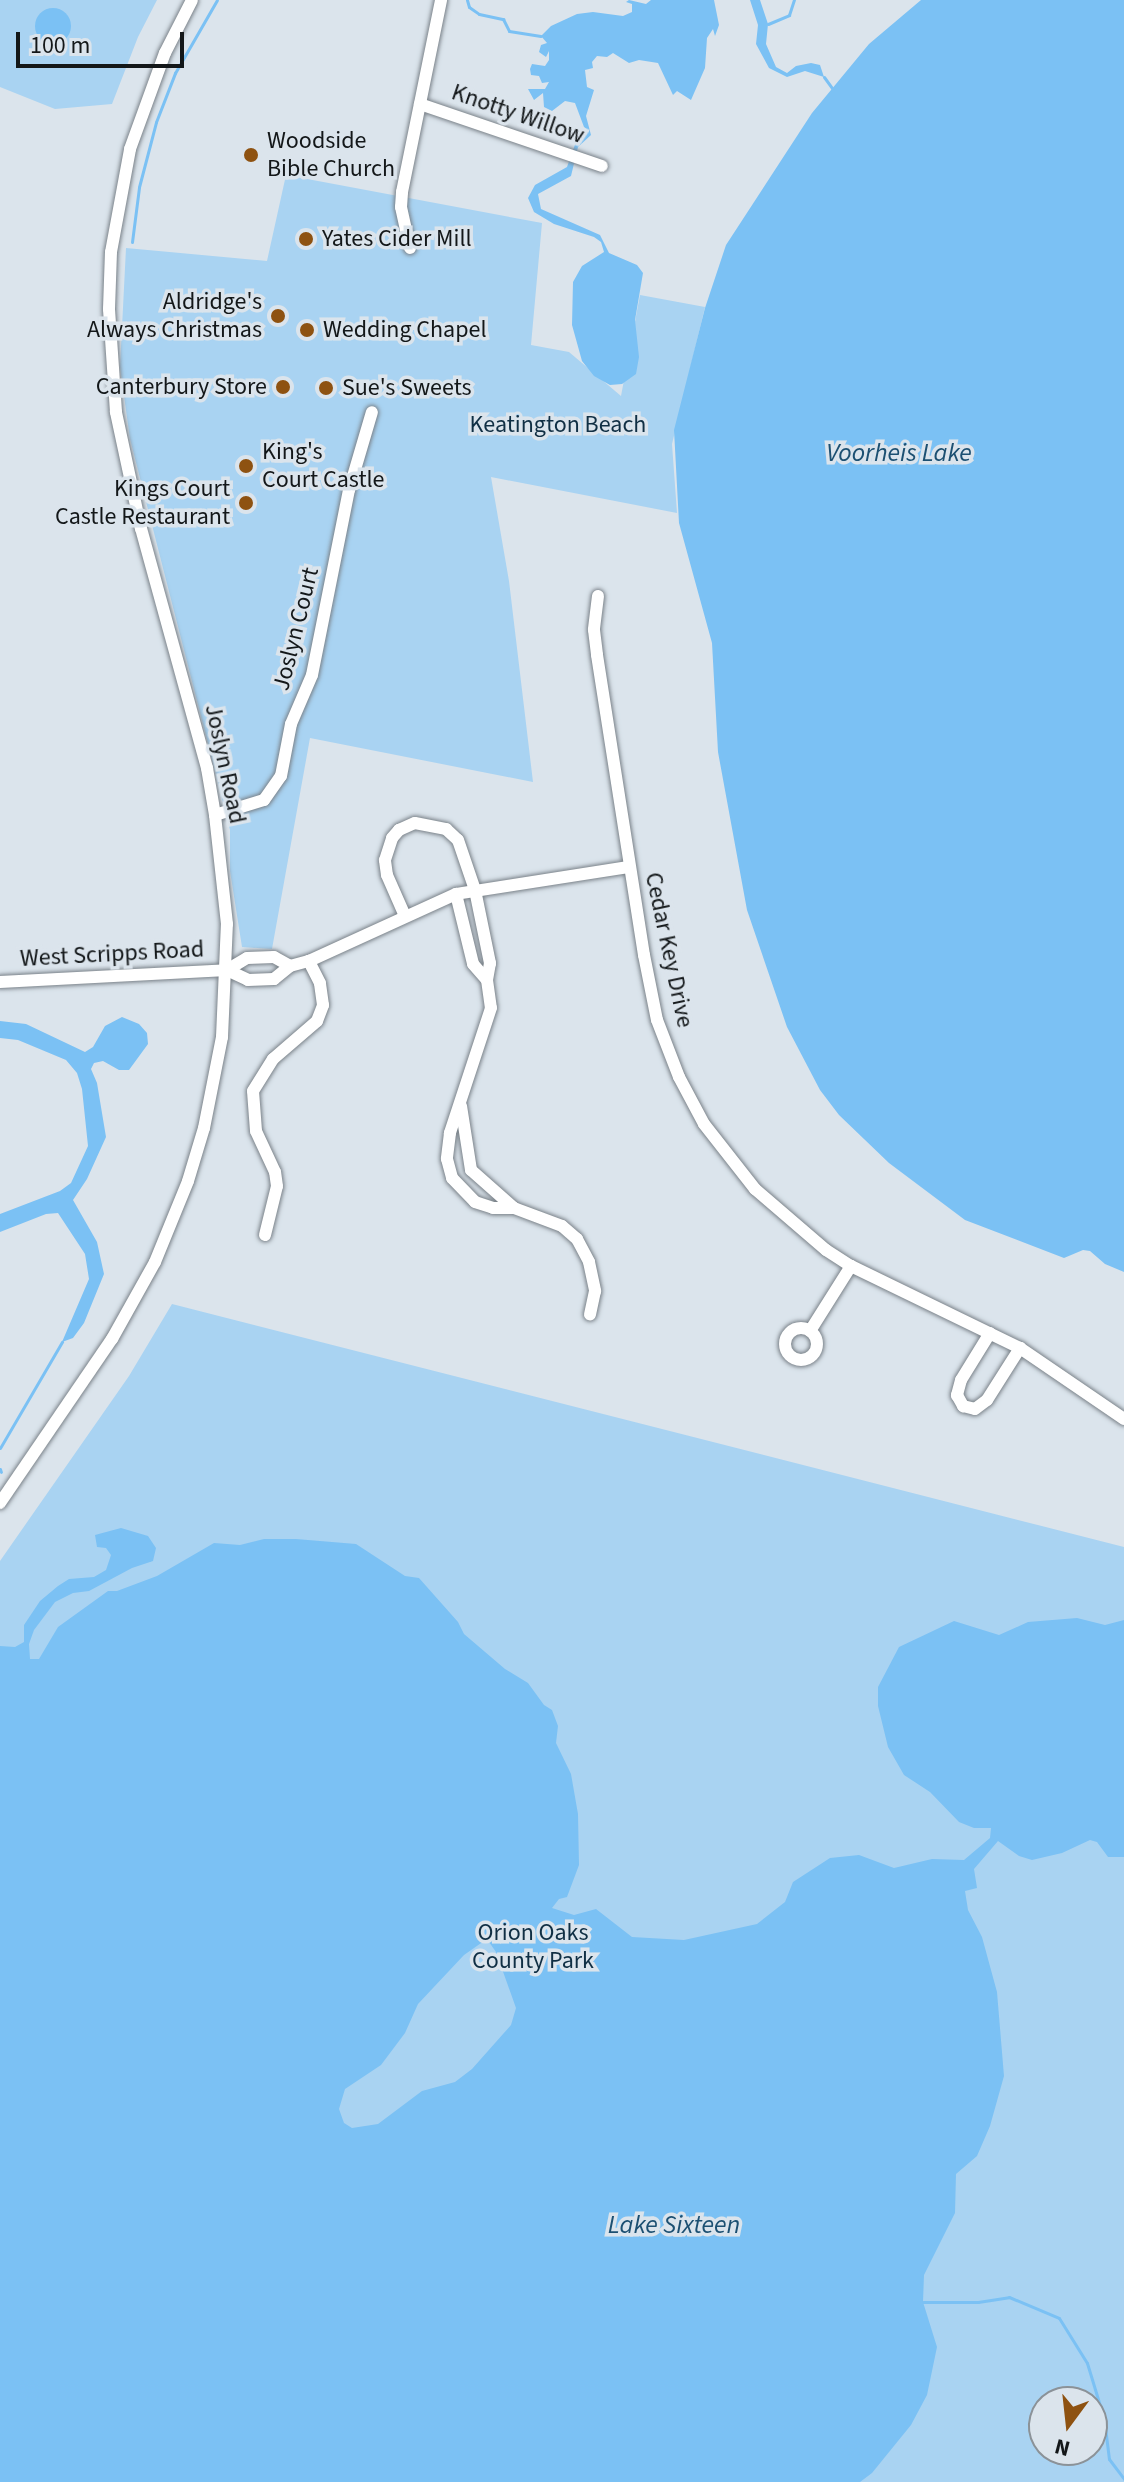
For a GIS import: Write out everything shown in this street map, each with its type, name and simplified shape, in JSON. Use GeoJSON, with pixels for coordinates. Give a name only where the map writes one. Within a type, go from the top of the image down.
{"type":"FeatureCollection","features":[{"type":"Feature","properties":{"kind":"street","name":"Joslyn Road"},"geometry":{"type":"LineString","coordinates":[[0,1503],[128,1312],[174,1219],[209,1104],[222,1037],[227,970],[225,889],[215,815],[196,726],[141,529],[116,412],[109,309],[113,237],[130,149],[165,53],[192,0]]}},
{"type":"Feature","properties":{"kind":"street"},"geometry":{"type":"LineString","coordinates":[[410,248],[401,207],[441,0]]}},
{"type":"Feature","properties":{"kind":"street","name":"Knotty Willow"},"geometry":{"type":"LineString","coordinates":[[420,104],[602,166]]}},
{"type":"Feature","properties":{"kind":"street","name":"Joslyn Court"},"geometry":{"type":"LineString","coordinates":[[215,815],[264,800],[281,776],[291,724],[312,675],[351,480],[372,412]]}},
{"type":"Feature","properties":{"kind":"street","name":"Cedar Key Drive"},"geometry":{"type":"LineString","coordinates":[[598,596],[595,643],[629,867],[657,1020],[679,1077],[704,1124],[755,1189],[790,1222],[851,1266],[1020,1348],[1124,1419]]}},
{"type":"Feature","properties":{"kind":"street"},"geometry":{"type":"LineString","coordinates":[[405,916],[385,860],[392,838],[399,830],[415,823],[433,824],[458,840],[475,890],[490,963],[487,980],[491,1008],[450,1133],[447,1159],[452,1178],[475,1202],[493,1208],[514,1208],[562,1226],[577,1239],[589,1262],[595,1291],[590,1314]]}},
{"type":"Feature","properties":{"kind":"street","name":"West Scripps Road"},"geometry":{"type":"LineString","coordinates":[[227,970],[248,980],[274,979],[290,966],[309,961],[456,894],[629,867]]}},
{"type":"Feature","properties":{"kind":"street"},"geometry":{"type":"LineString","coordinates":[[456,894],[473,964],[487,980]]}},
{"type":"Feature","properties":{"kind":"street","name":"West Scripps Road"},"geometry":{"type":"LineString","coordinates":[[0,982],[227,970],[247,958],[274,957],[290,966]]}},
{"type":"Feature","properties":{"kind":"street"},"geometry":{"type":"LineString","coordinates":[[265,1235],[277,1186],[275,1172],[256,1131],[253,1091],[273,1059],[317,1021],[323,1005],[320,983],[309,961]]}},
{"type":"Feature","properties":{"kind":"street"},"geometry":{"type":"LineString","coordinates":[[461,1102],[471,1170],[514,1208]]}},
{"type":"Feature","properties":{"kind":"street"},"geometry":{"type":"LineString","coordinates":[[810,1331],[851,1266]]}},
{"type":"Feature","properties":{"kind":"street"},"geometry":{"type":"LineString","coordinates":[[990,1333],[961,1380],[957,1395],[963,1406],[975,1409],[987,1400],[1020,1348]]}},
{"type":"Feature","properties":{"kind":"green space"},"geometry":{"type":"Polygon","coordinates":[[[0,0],[157,0],[138,37],[112,104],[55,109],[0,87],[0,0]]]}},
{"type":"Feature","properties":{"kind":"green space","name":"Keatington Beach"},"geometry":{"type":"Polygon","coordinates":[[[286,175],[542,223],[531,345],[569,352],[621,396],[640,295],[705,307],[672,444],[677,513],[491,477],[509,581],[533,782],[310,738],[272,949],[242,947],[230,871],[230,830],[130,439],[120,367],[126,248],[267,261],[286,175]]]}},
{"type":"Feature","properties":{"kind":"green space","name":"Lake Sixteen"},"geometry":{"type":"Polygon","coordinates":[[[172,1304],[1124,1547],[1124,2482],[0,2482],[0,1561],[129,1376],[172,1304]]]}},
{"type":"Feature","properties":{"kind":"water"},"geometry":{"type":"Polygon","coordinates":[[[651,0],[714,0],[719,25],[715,36],[713,29],[707,38],[705,68],[691,100],[677,91],[673,95],[658,63],[639,60],[629,63],[613,53],[607,57],[597,56],[592,62],[593,68],[585,70],[587,87],[594,90],[586,116],[591,135],[578,147],[571,176],[538,194],[541,209],[600,235],[609,253],[637,265],[643,273],[635,320],[639,357],[636,374],[622,384],[610,385],[594,376],[582,361],[572,325],[573,282],[582,266],[604,252],[601,242],[554,224],[534,212],[528,198],[535,185],[567,167],[577,139],[589,131],[584,127],[575,103],[565,101],[552,111],[544,107],[543,93],[534,100],[528,89],[545,89],[549,82],[542,83],[539,76],[531,75],[530,69],[532,64],[545,66],[549,60],[549,51],[546,57],[539,52],[541,45],[547,43],[541,36],[551,26],[577,14],[593,12],[623,16],[632,12],[632,4],[626,2],[646,4],[651,0]]]}},
{"type":"Feature","properties":{"kind":"water"},"geometry":{"type":"Polygon","coordinates":[[[750,0],[760,0],[768,24],[766,44],[776,67],[787,73],[796,66],[811,63],[820,65],[824,77],[805,71],[787,77],[769,68],[756,44],[758,25],[750,0]]]}},
{"type":"Feature","properties":{"kind":"water","name":"Voorheis Lake"},"geometry":{"type":"Polygon","coordinates":[[[921,0],[1124,0],[1124,1272],[1105,1264],[1090,1251],[1083,1250],[1064,1258],[965,1220],[889,1163],[839,1115],[820,1090],[787,1027],[747,910],[718,752],[712,643],[679,523],[674,430],[705,308],[726,245],[812,113],[869,44],[921,0]]]}},
{"type":"Feature","properties":{"kind":"water"},"geometry":{"type":"Polygon","coordinates":[[[53,8],[65,14],[71,26],[65,38],[53,44],[41,38],[35,26],[41,14],[53,8]]]}},
{"type":"Feature","properties":{"kind":"water"},"geometry":{"type":"Polygon","coordinates":[[[122,1017],[139,1024],[147,1033],[148,1044],[129,1070],[119,1070],[103,1061],[94,1063],[91,1069],[97,1083],[106,1137],[87,1179],[73,1200],[97,1242],[104,1274],[84,1323],[73,1338],[62,1342],[89,1279],[85,1254],[58,1213],[46,1214],[0,1232],[0,1214],[60,1191],[71,1183],[88,1146],[82,1089],[77,1073],[66,1060],[18,1040],[0,1038],[0,1021],[26,1024],[85,1052],[93,1047],[105,1026],[122,1017]]]}},
{"type":"Feature","properties":{"kind":"water","name":"Lake Sixteen"},"geometry":{"type":"Polygon","coordinates":[[[121,1528],[148,1536],[156,1548],[153,1561],[132,1568],[89,1591],[73,1593],[55,1602],[34,1630],[29,1644],[30,1659],[39,1659],[58,1627],[108,1591],[117,1591],[157,1576],[214,1543],[240,1545],[264,1539],[296,1539],[356,1544],[405,1576],[419,1578],[458,1622],[464,1634],[505,1669],[528,1683],[544,1705],[552,1710],[558,1726],[556,1743],[571,1774],[578,1814],[579,1865],[567,1897],[559,1899],[552,1908],[574,1915],[596,1909],[632,1937],[684,1940],[757,1924],[785,1902],[793,1882],[830,1858],[859,1855],[894,1868],[932,1859],[964,1860],[990,1838],[991,1828],[974,1828],[959,1822],[930,1792],[904,1775],[888,1747],[878,1706],[878,1687],[899,1647],[954,1621],[999,1635],[1028,1622],[1077,1618],[1105,1625],[1124,1620],[1124,1857],[1108,1857],[1097,1842],[1090,1840],[1062,1853],[1032,1860],[1019,1856],[998,1841],[974,1869],[977,1888],[965,1891],[968,1910],[982,1937],[997,1992],[1004,2076],[990,2126],[977,2156],[956,2174],[955,2213],[924,2275],[923,2302],[937,2347],[927,2395],[911,2425],[872,2473],[860,2482],[0,2482],[0,1646],[15,1647],[24,1642],[24,1625],[40,1601],[58,1586],[69,1579],[94,1577],[106,1570],[111,1555],[106,1548],[97,1547],[95,1535],[121,1528]],[[484,1941],[464,1955],[418,2004],[405,2033],[381,2065],[345,2089],[339,2109],[344,2123],[352,2128],[378,2124],[422,2091],[455,2082],[472,2069],[511,2025],[516,2008],[496,1952],[489,1942],[484,1941]]]}},
{"type":"Feature","properties":{"kind":"waterway"},"geometry":{"type":"LineString","coordinates":[[132,242],[139,187],[156,122],[175,73],[217,0]]}},
{"type":"Feature","properties":{"kind":"waterway"},"geometry":{"type":"LineString","coordinates":[[467,0],[469,7],[479,14],[503,19],[509,31],[541,36]]}},
{"type":"Feature","properties":{"kind":"waterway"},"geometry":{"type":"LineString","coordinates":[[768,24],[789,15],[794,0]]}},
{"type":"Feature","properties":{"kind":"waterway"},"geometry":{"type":"LineString","coordinates":[[824,77],[832,88]]}},
{"type":"Feature","properties":{"kind":"waterway"},"geometry":{"type":"LineString","coordinates":[[0,1448],[62,1342]]}},
{"type":"Feature","properties":{"kind":"waterway"},"geometry":{"type":"LineString","coordinates":[[923,2302],[978,2302],[1009,2297],[1059,2318],[1087,2363],[1104,2419],[1109,2459],[1124,2479]]}},
{"type":"Feature","properties":{"kind":"place","name":"Woodside Bible Church"},"geometry":{"type":"Point","coordinates":[251,155]}},
{"type":"Feature","properties":{"kind":"place","name":"Yates Cider Mill"},"geometry":{"type":"Point","coordinates":[306,239]}},
{"type":"Feature","properties":{"kind":"place","name":"Aldridge's Always Christmas"},"geometry":{"type":"Point","coordinates":[278,316]}},
{"type":"Feature","properties":{"kind":"place","name":"Wedding Chapel"},"geometry":{"type":"Point","coordinates":[307,330]}},
{"type":"Feature","properties":{"kind":"place","name":"Canterbury Store"},"geometry":{"type":"Point","coordinates":[283,387]}},
{"type":"Feature","properties":{"kind":"place","name":"Sue's Sweets"},"geometry":{"type":"Point","coordinates":[326,388]}},
{"type":"Feature","properties":{"kind":"place","name":"King's Court Castle"},"geometry":{"type":"Point","coordinates":[246,466]}},
{"type":"Feature","properties":{"kind":"place","name":"Kings Court Castle Restaurant"},"geometry":{"type":"Point","coordinates":[246,503]}},
{"type":"Feature","properties":{"kind":"park label","name":"Orion Oaks County Park"},"geometry":{"type":"Point","coordinates":[533,1947]}}]}
